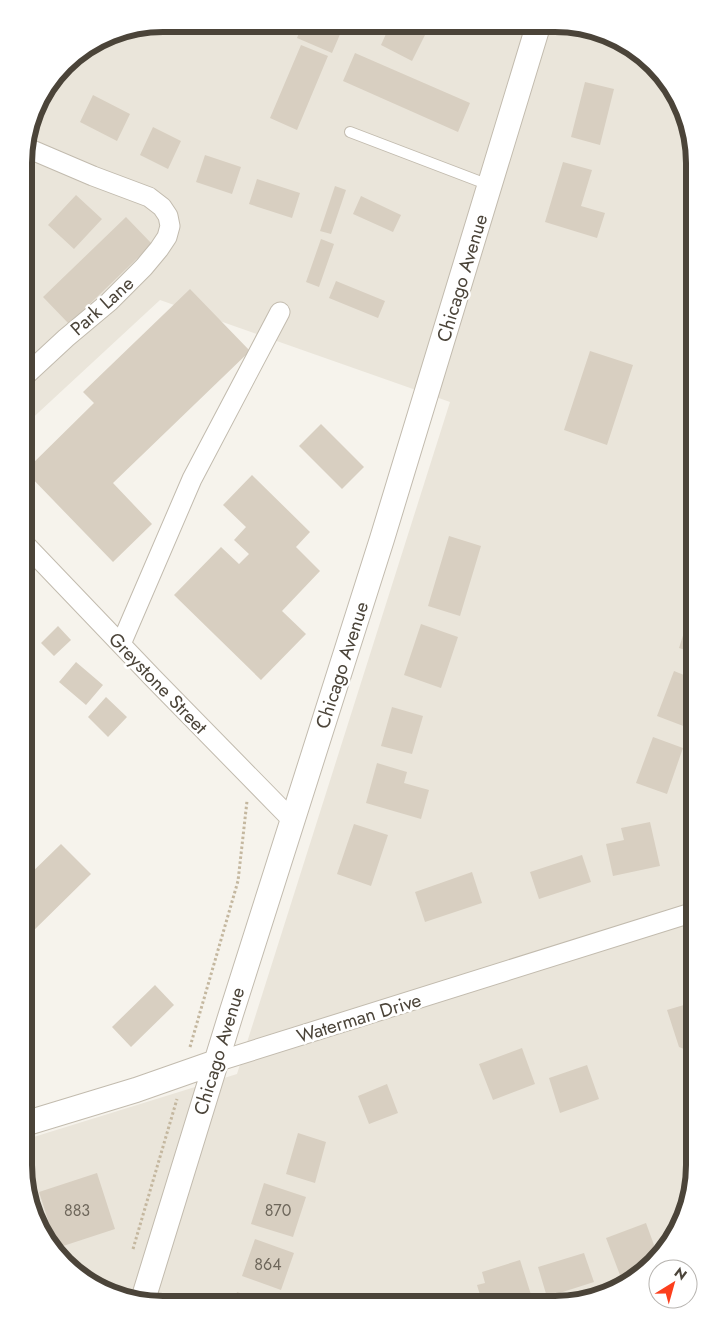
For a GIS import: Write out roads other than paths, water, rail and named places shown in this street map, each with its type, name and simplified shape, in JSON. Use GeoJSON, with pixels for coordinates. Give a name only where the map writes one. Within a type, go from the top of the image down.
{"type":"FeatureCollection","features":[{"type":"Feature","properties":{"kind":"street","name":"Chicago Avenue"},"geometry":{"type":"LineString","coordinates":[[145,1295],[216,1062],[379,548],[536,33]]}},
{"type":"Feature","properties":{"kind":"street","name":"Park Lane"},"geometry":{"type":"LineString","coordinates":[[33,369],[109,302],[144,267],[167,237],[169,228],[168,216],[162,207],[149,197],[34,151]]}},
{"type":"Feature","properties":{"kind":"street"},"geometry":{"type":"LineString","coordinates":[[121,644],[192,479],[280,312]]}},
{"type":"Feature","properties":{"kind":"street","name":"Greystone Street"},"geometry":{"type":"LineString","coordinates":[[33,552],[293,821]]}},
{"type":"Feature","properties":{"kind":"street","name":"Waterman Drive"},"geometry":{"type":"LineString","coordinates":[[33,1121],[685,915]]}},
{"type":"Feature","properties":{"kind":"lane"},"geometry":{"type":"LineString","coordinates":[[350,132],[490,185]]}}]}
